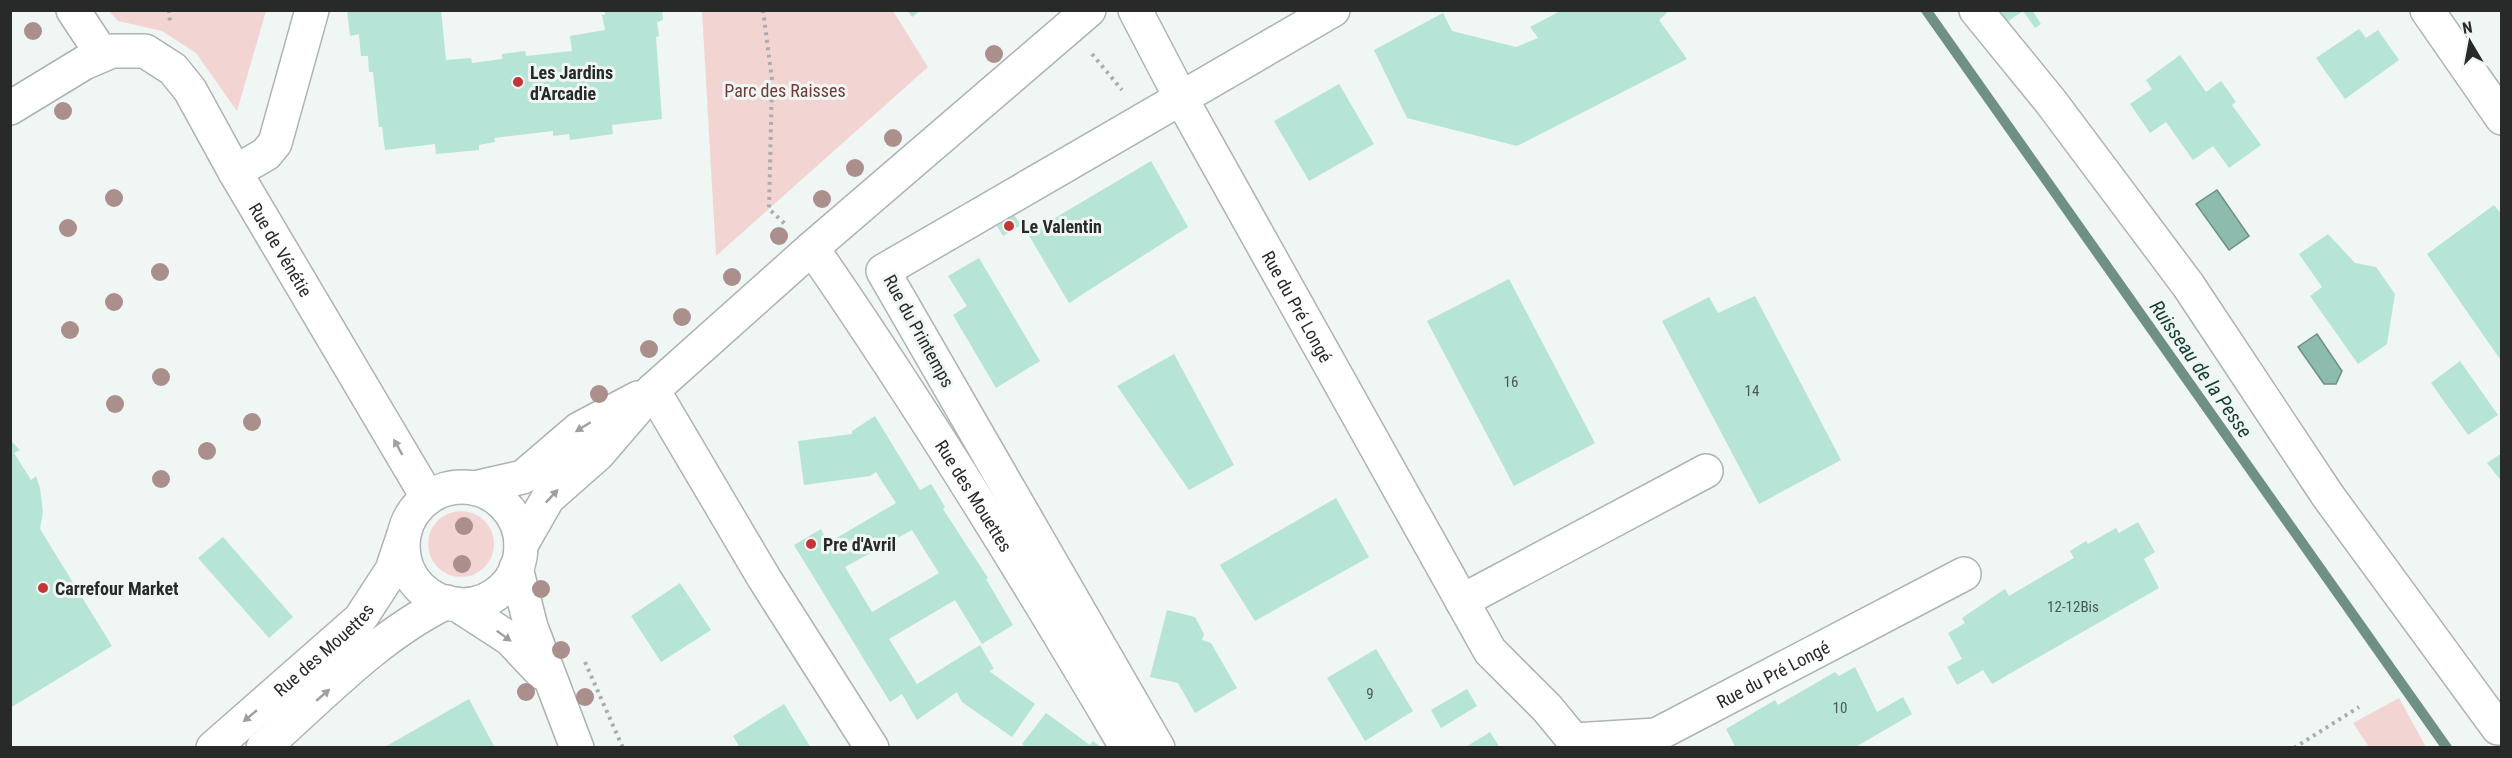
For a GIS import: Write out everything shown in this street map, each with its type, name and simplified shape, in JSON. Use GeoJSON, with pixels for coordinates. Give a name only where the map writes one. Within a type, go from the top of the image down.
{"type":"FeatureCollection","features":[{"type":"Feature","properties":{"kind":"street"},"geometry":{"type":"LineString","coordinates":[[73,10],[102,54]]}},
{"type":"Feature","properties":{"kind":"street"},"geometry":{"type":"LineString","coordinates":[[235,172],[266,154],[275,143],[312,10]]}},
{"type":"Feature","properties":{"kind":"street","name":"Rue du Pré Longé"},"geometry":{"type":"LineString","coordinates":[[1135,10],[1182,100],[1490,651],[1547,708],[1577,744],[1656,735],[1964,574]]}},
{"type":"Feature","properties":{"kind":"street","name":"Rue du Printemps"},"geometry":{"type":"LineString","coordinates":[[1158,747],[883,270],[1182,100],[1333,10]]}},
{"type":"Feature","properties":{"kind":"street"},"geometry":{"type":"LineString","coordinates":[[1976,10],[2052,102],[2188,285],[2328,496],[2498,728]]}},
{"type":"Feature","properties":{"kind":"street"},"geometry":{"type":"LineString","coordinates":[[2427,10],[2502,118]]}},
{"type":"Feature","properties":{"kind":"street"},"geometry":{"type":"LineString","coordinates":[[452,603],[480,602],[492,596],[510,579],[518,556],[548,498],[598,454],[653,390],[812,248],[1079,18]]}},
{"type":"Feature","properties":{"kind":"street","name":"Rue de Vénétie"},"geometry":{"type":"LineString","coordinates":[[10,108],[102,54],[123,50],[145,51],[173,69],[190,90],[235,172],[428,498]]}},
{"type":"Feature","properties":{"kind":"street","name":"Rue des Mouettes"},"geometry":{"type":"LineString","coordinates":[[812,248],[852,304],[1049,617],[1127,747]]}},
{"type":"Feature","properties":{"kind":"street"},"geometry":{"type":"LineString","coordinates":[[556,687],[510,639],[452,603],[428,594],[408,570],[403,550],[405,530],[413,512],[428,498],[446,489],[474,488],[523,477],[579,429],[653,390]]}},
{"type":"Feature","properties":{"kind":"street"},"geometry":{"type":"LineString","coordinates":[[653,390],[764,578],[872,747]]}},
{"type":"Feature","properties":{"kind":"street"},"geometry":{"type":"LineString","coordinates":[[1462,602],[1706,471]]}},
{"type":"Feature","properties":{"kind":"street"},"geometry":{"type":"LineString","coordinates":[[474,488],[495,497],[504,504],[516,523],[518,556],[531,627],[556,687],[577,747]]}},
{"type":"Feature","properties":{"kind":"street","name":"Rue des Mouettes"},"geometry":{"type":"LineString","coordinates":[[213,747],[360,620],[392,570],[405,530]]}},
{"type":"Feature","properties":{"kind":"street","name":"Rue des Mouettes"},"geometry":{"type":"LineString","coordinates":[[263,747],[392,635],[424,613],[452,603]]}},
{"type":"Feature","properties":{"kind":"path"},"geometry":{"type":"LineString","coordinates":[[763,10],[772,80],[769,210],[812,248]]}},
{"type":"Feature","properties":{"kind":"path"},"geometry":{"type":"LineString","coordinates":[[1079,18],[1147,120]]}},
{"type":"Feature","properties":{"kind":"path"},"geometry":{"type":"LineString","coordinates":[[2294,747],[2359,707]]}},
{"type":"Feature","properties":{"kind":"green space"},"geometry":{"type":"Polygon","coordinates":[[[109,11],[266,11],[237,111],[196,53],[162,31],[118,21],[109,11]]]}},
{"type":"Feature","properties":{"kind":"green space","name":"Parc des Raisses"},"geometry":{"type":"Polygon","coordinates":[[[702,11],[893,11],[928,67],[716,256],[702,11]]]}},
{"type":"Feature","properties":{"kind":"green space"},"geometry":{"type":"Polygon","coordinates":[[[461,511],[474,514],[484,521],[491,531],[494,544],[491,557],[484,567],[474,574],[461,577],[448,574],[438,567],[431,557],[428,544],[431,531],[438,521],[448,514],[461,511]]]}},
{"type":"Feature","properties":{"kind":"green space"},"geometry":{"type":"Polygon","coordinates":[[[2399,698],[2426,747],[2369,747],[2353,723],[2399,698]]]}},
{"type":"Feature","properties":{"kind":"shaded area"},"geometry":{"type":"Polygon","coordinates":[[[2217,190],[2249,236],[2229,250],[2196,204],[2217,190]]]}},
{"type":"Feature","properties":{"kind":"shaded area"},"geometry":{"type":"Polygon","coordinates":[[[2317,334],[2342,371],[2336,384],[2324,384],[2298,347],[2317,334]]]}},
{"type":"Feature","properties":{"kind":"building","name":"Les Jardins d'Arcadie"},"geometry":{"type":"Polygon","coordinates":[[[347,10],[441,10],[446,60],[471,58],[472,63],[502,59],[502,54],[525,51],[526,56],[572,51],[570,36],[605,30],[602,15],[605,15],[605,10],[662,10],[663,20],[657,22],[659,36],[656,37],[662,119],[612,125],[613,134],[570,140],[569,134],[553,136],[553,131],[494,138],[495,142],[479,145],[479,150],[436,154],[435,144],[385,150],[382,127],[379,127],[373,72],[369,72],[368,56],[361,56],[359,34],[350,36],[347,10]]]}},
{"type":"Feature","properties":{"kind":"building"},"geometry":{"type":"Polygon","coordinates":[[[907,10],[921,10],[912,17],[907,10]]]}},
{"type":"Feature","properties":{"kind":"building"},"geometry":{"type":"Polygon","coordinates":[[[1562,10],[1670,10],[1659,20],[1687,59],[1517,146],[1407,118],[1374,50],[1443,13],[1452,31],[1516,47],[1538,38],[1530,27],[1562,10]]]}},
{"type":"Feature","properties":{"kind":"building"},"geometry":{"type":"Polygon","coordinates":[[[1999,10],[2032,10],[2041,24],[2035,28],[2023,11],[2007,22],[1999,10]]]}},
{"type":"Feature","properties":{"kind":"building"},"geometry":{"type":"Polygon","coordinates":[[[2359,29],[2366,38],[2378,30],[2399,60],[2345,99],[2316,58],[2359,29]]]}},
{"type":"Feature","properties":{"kind":"building"},"geometry":{"type":"Polygon","coordinates":[[[2180,55],[2206,92],[2221,81],[2236,102],[2232,105],[2261,145],[2229,168],[2213,146],[2193,160],[2166,122],[2150,133],[2130,104],[2152,89],[2146,80],[2180,55]]]}},
{"type":"Feature","properties":{"kind":"building"},"geometry":{"type":"Polygon","coordinates":[[[1339,84],[1374,144],[1309,181],[1274,121],[1339,84]]]}},
{"type":"Feature","properties":{"kind":"building"},"geometry":{"type":"Polygon","coordinates":[[[1151,161],[1188,227],[1069,303],[1028,234],[1151,161]]]}},
{"type":"Feature","properties":{"kind":"building"},"geometry":{"type":"Polygon","coordinates":[[[2494,205],[2502,215],[2502,362],[2427,254],[2494,205]]]}},
{"type":"Feature","properties":{"kind":"building","name":"Le Valentin"},"geometry":{"type":"Polygon","coordinates":[[[1014,215],[1021,225],[1003,236],[997,226],[1014,215]]]}},
{"type":"Feature","properties":{"kind":"building"},"geometry":{"type":"Polygon","coordinates":[[[2328,234],[2355,263],[2376,267],[2395,294],[2387,344],[2358,364],[2310,296],[2322,287],[2299,254],[2328,234]]]}},
{"type":"Feature","properties":{"kind":"building"},"geometry":{"type":"Polygon","coordinates":[[[979,258],[1040,361],[996,388],[953,315],[967,306],[948,276],[979,258]]]}},
{"type":"Feature","properties":{"kind":"building"},"geometry":{"type":"Polygon","coordinates":[[[1509,279],[1595,443],[1514,486],[1427,321],[1509,279]]]}},
{"type":"Feature","properties":{"kind":"building"},"geometry":{"type":"Polygon","coordinates":[[[1755,296],[1841,460],[1759,504],[1662,321],[1709,297],[1718,313],[1755,296]]]}},
{"type":"Feature","properties":{"kind":"building"},"geometry":{"type":"Polygon","coordinates":[[[1174,354],[1234,465],[1189,490],[1117,386],[1174,354]]]}},
{"type":"Feature","properties":{"kind":"building"},"geometry":{"type":"Polygon","coordinates":[[[2460,361],[2498,415],[2468,435],[2431,383],[2460,361]]]}},
{"type":"Feature","properties":{"kind":"building"},"geometry":{"type":"Polygon","coordinates":[[[875,416],[920,490],[931,484],[945,507],[943,509],[988,578],[986,579],[1013,625],[982,644],[955,600],[889,639],[917,684],[980,645],[994,669],[989,671],[1035,704],[1012,737],[962,702],[957,692],[917,720],[902,694],[890,702],[794,545],[821,529],[828,543],[896,503],[876,472],[870,476],[804,485],[798,441],[852,434],[852,431],[875,416]],[[912,530],[845,567],[872,612],[939,573],[912,530]]]}},
{"type":"Feature","properties":{"kind":"building","name":"Carrefour Market"},"geometry":{"type":"Polygon","coordinates":[[[10,440],[20,450],[14,453],[31,480],[36,476],[43,512],[40,529],[112,646],[10,708],[10,440]]]}},
{"type":"Feature","properties":{"kind":"building"},"geometry":{"type":"Polygon","coordinates":[[[2502,453],[2502,482],[2487,463],[2502,453]]]}},
{"type":"Feature","properties":{"kind":"building"},"geometry":{"type":"Polygon","coordinates":[[[1336,498],[1369,557],[1255,621],[1220,565],[1336,498]]]}},
{"type":"Feature","properties":{"kind":"building"},"geometry":{"type":"Polygon","coordinates":[[[2138,522],[2155,552],[2144,559],[2159,588],[1992,684],[1983,670],[1957,685],[1947,667],[1962,659],[1948,633],[1965,623],[1962,618],[2005,589],[2009,596],[2074,558],[2070,551],[2086,541],[2088,544],[2116,528],[2119,533],[2138,522]]]}},
{"type":"Feature","properties":{"kind":"building"},"geometry":{"type":"Polygon","coordinates":[[[223,537],[293,617],[269,638],[198,558],[223,537]]]}},
{"type":"Feature","properties":{"kind":"building"},"geometry":{"type":"Polygon","coordinates":[[[680,583],[711,630],[661,662],[631,616],[680,583]]]}},
{"type":"Feature","properties":{"kind":"building"},"geometry":{"type":"Polygon","coordinates":[[[1167,610],[1195,617],[1204,634],[1202,640],[1211,643],[1237,688],[1195,713],[1178,683],[1150,677],[1167,610]]]}},
{"type":"Feature","properties":{"kind":"building"},"geometry":{"type":"Polygon","coordinates":[[[1376,649],[1413,711],[1365,741],[1327,678],[1376,649]]]}},
{"type":"Feature","properties":{"kind":"building"},"geometry":{"type":"Polygon","coordinates":[[[1855,667],[1877,712],[1903,697],[1912,714],[1854,748],[1736,748],[1726,729],[1775,700],[1778,705],[1835,672],[1839,676],[1855,667]]]}},
{"type":"Feature","properties":{"kind":"building"},"geometry":{"type":"Polygon","coordinates":[[[1467,689],[1477,706],[1441,728],[1431,710],[1467,689]]]}},
{"type":"Feature","properties":{"kind":"building"},"geometry":{"type":"Polygon","coordinates":[[[469,699],[495,748],[383,748],[469,699]]]}},
{"type":"Feature","properties":{"kind":"building"},"geometry":{"type":"Polygon","coordinates":[[[784,704],[811,748],[740,748],[733,736],[784,704]]]}},
{"type":"Feature","properties":{"kind":"building"},"geometry":{"type":"Polygon","coordinates":[[[1046,713],[1090,745],[1093,741],[1102,748],[1026,748],[1022,744],[1046,713]]]}},
{"type":"Feature","properties":{"kind":"building"},"geometry":{"type":"Polygon","coordinates":[[[1490,732],[1500,748],[1464,748],[1490,732]]]}},
{"type":"Feature","properties":{"kind":"waterway","name":"Ruisseau de la Pesse"},"geometry":{"type":"LineString","coordinates":[[1926,10],[2447,748]]}},
{"type":"Feature","properties":{"kind":"place","name":"Les Jardins d'Arcadie"},"geometry":{"type":"Point","coordinates":[518,82]}},
{"type":"Feature","properties":{"kind":"place","name":"Le Valentin"},"geometry":{"type":"Point","coordinates":[1009,226]}},
{"type":"Feature","properties":{"kind":"place","name":"Pre d'Avril"},"geometry":{"type":"Point","coordinates":[811,544]}},
{"type":"Feature","properties":{"kind":"place","name":"Carrefour Market"},"geometry":{"type":"Point","coordinates":[43,588]}}]}
